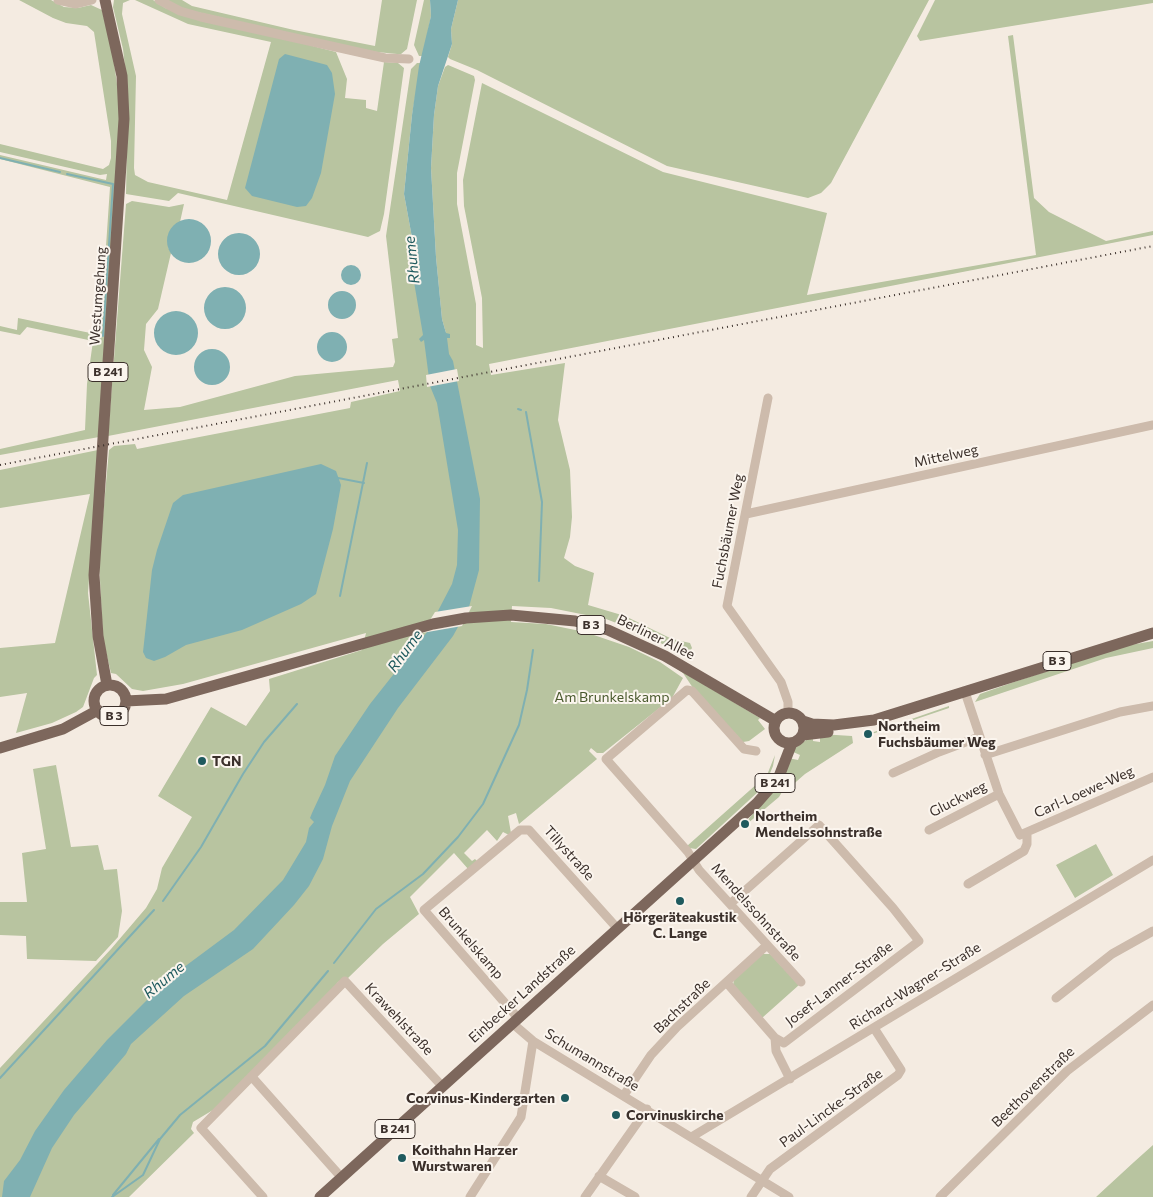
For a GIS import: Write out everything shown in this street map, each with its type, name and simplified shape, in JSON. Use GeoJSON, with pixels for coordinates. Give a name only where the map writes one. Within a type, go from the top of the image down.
{"type":"FeatureCollection","features":[{"type":"Feature","properties":{"kind":"main road","name":"Westumgehung"},"geometry":{"type":"LineString","coordinates":[[105,0],[122,76],[124,119],[95,549],[94,608],[106,686]]}},
{"type":"Feature","properties":{"kind":"main road","name":"Berliner Allee"},"geometry":{"type":"LineString","coordinates":[[126,701],[166,698],[433,624],[466,618],[511,615],[575,621],[608,630],[664,656],[776,721]]}},
{"type":"Feature","properties":{"kind":"main road","name":"B 3"},"geometry":{"type":"LineString","coordinates":[[803,721],[812,724],[859,722],[910,709],[947,695],[965,692],[1092,650],[1153,633]]}},
{"type":"Feature","properties":{"kind":"main road","name":"B 3"},"geometry":{"type":"LineString","coordinates":[[106,686],[119,687],[126,701],[123,710],[115,716],[106,716],[98,710],[95,702],[96,693],[106,686]]}},
{"type":"Feature","properties":{"kind":"main road","name":"B 3"},"geometry":{"type":"LineString","coordinates":[[803,734],[875,727],[949,703],[965,692]]}},
{"type":"Feature","properties":{"kind":"main road","name":"B 3"},"geometry":{"type":"LineString","coordinates":[[0,748],[63,729],[98,710]]}},
{"type":"Feature","properties":{"kind":"main road"},"geometry":{"type":"LineString","coordinates":[[788,713],[797,714],[803,721],[803,734],[792,743],[779,739],[774,730],[776,721],[783,714],[788,713]]}},
{"type":"Feature","properties":{"kind":"main road","name":"Einbecker Landstraße"},"geometry":{"type":"LineString","coordinates":[[744,814],[771,780],[780,752],[779,739]]}},
{"type":"Feature","properties":{"kind":"main road","name":"Einbecker Landstraße"},"geometry":{"type":"LineString","coordinates":[[320,1197],[744,814],[773,786],[792,743]]}},
{"type":"Feature","properties":{"kind":"street"},"geometry":{"type":"LineString","coordinates":[[58,0],[76,4],[92,0]]}},
{"type":"Feature","properties":{"kind":"street"},"geometry":{"type":"LineString","coordinates":[[159,0],[180,11],[200,17],[385,58],[408,59]]}},
{"type":"Feature","properties":{"kind":"street","name":"Fuchsbäumer Weg"},"geometry":{"type":"LineString","coordinates":[[768,398],[727,606],[781,682],[788,702],[788,713]]}},
{"type":"Feature","properties":{"kind":"street","name":"Mittelweg"},"geometry":{"type":"LineString","coordinates":[[746,514],[1153,425]]}},
{"type":"Feature","properties":{"kind":"street","name":"Mendelssohnstraße"},"geometry":{"type":"LineString","coordinates":[[756,751],[744,749],[692,691],[687,690],[606,760],[730,904],[801,982]]}},
{"type":"Feature","properties":{"kind":"street"},"geometry":{"type":"LineString","coordinates":[[965,692],[999,794],[1020,835],[1027,833],[1027,844],[1024,851],[968,884]]}},
{"type":"Feature","properties":{"kind":"street"},"geometry":{"type":"LineString","coordinates":[[985,755],[1120,712],[1153,706]]}},
{"type":"Feature","properties":{"kind":"street"},"geometry":{"type":"LineString","coordinates":[[893,773],[939,752],[979,738]]}},
{"type":"Feature","properties":{"kind":"street","name":"Carl-Loewe-Weg"},"geometry":{"type":"LineString","coordinates":[[1027,833],[1068,813],[1153,777]]}},
{"type":"Feature","properties":{"kind":"street","name":"Gluckweg"},"geometry":{"type":"LineString","coordinates":[[929,830],[999,794]]}},
{"type":"Feature","properties":{"kind":"street","name":"Josef-Lanner-Straße"},"geometry":{"type":"LineString","coordinates":[[730,904],[819,825],[919,940],[784,1043],[775,1038]]}},
{"type":"Feature","properties":{"kind":"street","name":"Tillystraße"},"geometry":{"type":"LineString","coordinates":[[424,910],[520,830],[529,830],[617,928]]}},
{"type":"Feature","properties":{"kind":"street","name":"Richard-Wagner-Straße"},"geometry":{"type":"LineString","coordinates":[[693,1136],[1153,860]]}},
{"type":"Feature","properties":{"kind":"street","name":"Brunkelskamp"},"geometry":{"type":"LineString","coordinates":[[424,910],[515,1020]]}},
{"type":"Feature","properties":{"kind":"street"},"geometry":{"type":"LineString","coordinates":[[1056,998],[1112,954],[1153,931]]}},
{"type":"Feature","properties":{"kind":"street","name":"Bachstraße"},"geometry":{"type":"LineString","coordinates":[[624,1095],[658,1048],[677,1027],[767,945]]}},
{"type":"Feature","properties":{"kind":"street","name":"Krawehlstraße"},"geometry":{"type":"LineString","coordinates":[[252,1077],[345,981],[442,1086]]}},
{"type":"Feature","properties":{"kind":"street"},"geometry":{"type":"LineString","coordinates":[[726,982],[775,1038],[776,1051],[790,1079]]}},
{"type":"Feature","properties":{"kind":"street","name":"Beethovenstraße"},"geometry":{"type":"LineString","coordinates":[[940,1197],[1067,1071],[1153,1005]]}},
{"type":"Feature","properties":{"kind":"street","name":"Schumannstraße"},"geometry":{"type":"LineString","coordinates":[[515,1020],[533,1040],[693,1136],[788,1197]]}},
{"type":"Feature","properties":{"kind":"street","name":"Paul-Lincke-Straße"},"geometry":{"type":"LineString","coordinates":[[762,1181],[770,1169],[898,1075],[901,1070],[874,1028]]}},
{"type":"Feature","properties":{"kind":"street"},"geometry":{"type":"LineString","coordinates":[[470,1197],[521,1118],[533,1040]]}},
{"type":"Feature","properties":{"kind":"street"},"geometry":{"type":"LineString","coordinates":[[263,1197],[201,1128],[252,1077],[341,1178]]}},
{"type":"Feature","properties":{"kind":"street"},"geometry":{"type":"LineString","coordinates":[[584,1197],[647,1109]]}},
{"type":"Feature","properties":{"kind":"street"},"geometry":{"type":"LineString","coordinates":[[599,1176],[634,1197]]}},
{"type":"Feature","properties":{"kind":"street"},"geometry":{"type":"LineString","coordinates":[[751,1197],[762,1181]]}},
{"type":"Feature","properties":{"kind":"green space"},"geometry":{"type":"Polygon","coordinates":[[[19,0],[51,0],[64,7],[78,8],[91,5],[102,10],[113,56],[119,98],[120,125],[99,437],[0,455],[0,449],[85,430],[87,384],[93,341],[27,327],[20,335],[0,331],[0,326],[17,330],[18,318],[100,335],[110,187],[0,159],[0,155],[106,180],[107,174],[100,175],[0,152],[0,144],[103,169],[109,165],[111,158],[111,141],[94,32],[87,26],[66,23],[53,18],[19,0]]]}},
{"type":"Feature","properties":{"kind":"green space"},"geometry":{"type":"Polygon","coordinates":[[[114,0],[130,0],[123,3],[122,14],[136,76],[134,168],[135,175],[148,182],[227,200],[271,42],[188,24],[135,0],[153,0],[165,8],[336,52],[347,79],[345,98],[366,100],[366,108],[377,111],[384,62],[398,63],[404,68],[380,231],[368,237],[178,193],[169,201],[126,194],[128,94],[123,49],[113,7],[114,0]]]}},
{"type":"Feature","properties":{"kind":"green space"},"geometry":{"type":"Polygon","coordinates":[[[166,0],[182,0],[192,6],[294,30],[375,46],[382,0],[417,0],[407,49],[401,54],[397,54],[367,51],[184,9],[166,0]]]}},
{"type":"Feature","properties":{"kind":"green space"},"geometry":{"type":"Polygon","coordinates":[[[424,0],[430,0],[431,16],[423,56],[419,56],[414,45],[424,0]]]}},
{"type":"Feature","properties":{"kind":"green space"},"geometry":{"type":"Polygon","coordinates":[[[458,0],[929,0],[831,183],[821,193],[808,198],[667,166],[477,70],[450,59],[448,57],[452,44],[451,29],[458,0]]]}},
{"type":"Feature","properties":{"kind":"green space"},"geometry":{"type":"Polygon","coordinates":[[[935,0],[1153,0],[1153,3],[920,41],[917,36],[935,0]]]}},
{"type":"Feature","properties":{"kind":"green space","name":"Am Brunkelskamp"},"geometry":{"type":"Polygon","coordinates":[[[1013,35],[1034,198],[1049,212],[1106,241],[1153,231],[1153,235],[489,364],[491,375],[565,363],[558,420],[570,470],[572,517],[570,537],[564,558],[575,566],[594,573],[588,605],[625,616],[672,639],[690,643],[692,648],[689,653],[684,655],[637,631],[606,619],[551,608],[512,606],[511,622],[546,624],[585,632],[629,647],[660,662],[683,678],[672,698],[603,753],[597,753],[591,748],[589,751],[597,759],[519,824],[516,813],[508,816],[511,833],[509,835],[503,832],[497,841],[487,830],[464,853],[472,861],[475,859],[478,862],[469,870],[454,853],[410,897],[419,914],[383,944],[348,978],[338,982],[325,999],[213,1110],[193,1122],[191,1129],[194,1133],[129,1197],[0,1197],[0,1068],[111,949],[146,908],[157,889],[162,868],[192,817],[158,796],[211,707],[246,726],[270,691],[269,679],[362,650],[366,633],[183,684],[143,691],[132,689],[116,674],[111,673],[103,639],[99,560],[109,450],[114,446],[135,444],[137,449],[350,408],[351,402],[400,391],[398,380],[108,436],[126,204],[132,201],[169,207],[184,204],[180,222],[174,226],[168,247],[171,253],[158,309],[146,324],[144,350],[152,367],[144,410],[180,407],[295,376],[393,367],[395,362],[392,339],[398,338],[386,236],[411,69],[417,63],[421,63],[412,115],[404,194],[413,243],[412,270],[446,333],[442,319],[436,257],[431,168],[434,115],[438,86],[445,67],[448,65],[474,76],[475,80],[457,173],[457,204],[476,304],[476,345],[483,348],[482,298],[464,206],[463,180],[482,83],[663,172],[827,213],[807,295],[1036,255],[1008,36],[1013,35]]]}},
{"type":"Feature","properties":{"kind":"green space"},"geometry":{"type":"Polygon","coordinates":[[[98,450],[88,593],[97,675],[94,678],[83,707],[52,723],[16,733],[27,693],[0,697],[0,648],[55,643],[90,494],[0,508],[0,470],[98,450]]]}},
{"type":"Feature","properties":{"kind":"green space"},"geometry":{"type":"Polygon","coordinates":[[[1153,641],[1153,648],[1106,658],[975,702],[980,694],[1014,682],[1125,646],[1153,641]]]}},
{"type":"Feature","properties":{"kind":"green space"},"geometry":{"type":"Polygon","coordinates":[[[673,666],[760,718],[758,720],[765,729],[749,741],[743,742],[693,688],[683,673],[673,666]]]}},
{"type":"Feature","properties":{"kind":"green space"},"geometry":{"type":"Polygon","coordinates":[[[949,706],[949,708],[868,734],[949,706]]]}},
{"type":"Feature","properties":{"kind":"green space"},"geometry":{"type":"Polygon","coordinates":[[[820,734],[852,736],[853,743],[805,774],[789,788],[785,787],[779,797],[747,824],[746,822],[757,809],[788,758],[798,760],[800,755],[791,751],[813,735],[813,741],[820,742],[820,734]]]}},
{"type":"Feature","properties":{"kind":"green space"},"geometry":{"type":"Polygon","coordinates":[[[775,755],[768,778],[759,791],[696,849],[689,848],[687,846],[767,775],[775,755]]]}},
{"type":"Feature","properties":{"kind":"green space"},"geometry":{"type":"Polygon","coordinates":[[[56,765],[71,847],[98,845],[104,870],[117,869],[122,911],[118,937],[96,961],[27,959],[26,936],[0,935],[0,902],[27,902],[22,853],[46,849],[33,769],[56,765]]]}},
{"type":"Feature","properties":{"kind":"green space"},"geometry":{"type":"Polygon","coordinates":[[[1096,844],[1113,875],[1075,898],[1056,865],[1096,844]]]}},
{"type":"Feature","properties":{"kind":"green space"},"geometry":{"type":"Polygon","coordinates":[[[762,954],[770,954],[799,985],[762,1018],[733,986],[734,979],[762,954]]]}},
{"type":"Feature","properties":{"kind":"green space"},"geometry":{"type":"Polygon","coordinates":[[[1153,1145],[1153,1197],[1096,1197],[1134,1162],[1153,1145]]]}},
{"type":"Feature","properties":{"kind":"water"},"geometry":{"type":"Polygon","coordinates":[[[430,0],[458,0],[451,29],[452,44],[438,86],[434,115],[431,168],[442,319],[446,333],[450,334],[450,338],[447,338],[449,354],[453,361],[480,499],[479,570],[469,607],[453,636],[398,708],[350,781],[332,826],[323,859],[309,886],[294,905],[253,949],[184,996],[131,1044],[126,1054],[74,1115],[52,1148],[30,1197],[2,1197],[4,1181],[20,1160],[35,1131],[64,1090],[107,1040],[168,979],[234,930],[283,880],[306,842],[309,828],[314,822],[310,818],[325,785],[335,756],[370,704],[427,632],[452,584],[457,565],[458,530],[437,403],[430,386],[424,340],[421,342],[419,339],[423,335],[412,270],[413,243],[404,194],[419,66],[431,16],[430,0]]]}},
{"type":"Feature","properties":{"kind":"water"},"geometry":{"type":"Polygon","coordinates":[[[285,54],[327,65],[332,73],[335,94],[321,173],[312,198],[306,206],[297,207],[252,196],[245,188],[279,59],[285,54]]]}},
{"type":"Feature","properties":{"kind":"water"},"geometry":{"type":"Polygon","coordinates":[[[189,219],[201,223],[207,229],[211,241],[207,253],[201,259],[189,263],[177,259],[171,253],[167,241],[171,229],[177,223],[189,219]]]}},
{"type":"Feature","properties":{"kind":"water"},"geometry":{"type":"Polygon","coordinates":[[[243,233],[251,236],[257,242],[260,254],[257,266],[251,272],[235,275],[227,272],[221,266],[218,250],[221,242],[227,236],[243,233]]]}},
{"type":"Feature","properties":{"kind":"water"},"geometry":{"type":"Polygon","coordinates":[[[351,265],[358,268],[361,275],[358,282],[351,285],[344,282],[341,275],[344,268],[351,265]]]}},
{"type":"Feature","properties":{"kind":"water"},"geometry":{"type":"Polygon","coordinates":[[[229,287],[237,290],[243,296],[246,308],[243,320],[237,326],[221,329],[213,326],[207,320],[204,304],[207,296],[213,290],[229,287]]]}},
{"type":"Feature","properties":{"kind":"water"},"geometry":{"type":"Polygon","coordinates":[[[342,291],[352,295],[356,305],[352,315],[342,319],[332,315],[328,305],[332,295],[342,291]]]}},
{"type":"Feature","properties":{"kind":"water"},"geometry":{"type":"Polygon","coordinates":[[[180,311],[192,317],[197,324],[197,342],[192,349],[185,354],[172,355],[164,352],[157,345],[154,329],[157,321],[164,314],[180,311]]]}},
{"type":"Feature","properties":{"kind":"water"},"geometry":{"type":"Polygon","coordinates":[[[332,332],[343,336],[347,347],[343,358],[332,362],[321,358],[317,347],[321,336],[332,332]]]}},
{"type":"Feature","properties":{"kind":"water"},"geometry":{"type":"Polygon","coordinates":[[[212,349],[219,350],[225,354],[229,360],[229,374],[225,380],[219,384],[212,385],[205,384],[199,380],[195,374],[194,367],[195,360],[199,354],[205,350],[212,349]]]}},
{"type":"Feature","properties":{"kind":"water"},"geometry":{"type":"Polygon","coordinates":[[[321,464],[336,471],[341,485],[333,529],[316,594],[301,604],[242,630],[186,645],[154,661],[146,658],[143,652],[152,570],[173,503],[183,495],[321,464]]]}},
{"type":"Feature","properties":{"kind":"pier"},"geometry":{"type":"Polygon","coordinates":[[[457,369],[459,381],[427,387],[426,375],[457,369]]]}},
{"type":"Feature","properties":{"kind":"pier"},"geometry":{"type":"Polygon","coordinates":[[[472,606],[462,626],[422,633],[435,612],[472,606]]]}},
{"type":"Feature","properties":{"kind":"waterway"},"geometry":{"type":"LineString","coordinates":[[0,158],[60,172]]}},
{"type":"Feature","properties":{"kind":"waterway"},"geometry":{"type":"LineString","coordinates":[[67,174],[113,184],[103,336]]}},
{"type":"Feature","properties":{"kind":"waterway"},"geometry":{"type":"LineString","coordinates":[[526,412],[542,502],[539,581]]}},
{"type":"Feature","properties":{"kind":"waterway"},"geometry":{"type":"LineString","coordinates":[[340,596],[367,463]]}},
{"type":"Feature","properties":{"kind":"waterway"},"geometry":{"type":"LineString","coordinates":[[338,478],[364,483]]}},
{"type":"Feature","properties":{"kind":"waterway"},"geometry":{"type":"LineString","coordinates":[[334,963],[376,909],[423,874],[458,837],[483,804],[519,725],[533,650]]}},
{"type":"Feature","properties":{"kind":"waterway"},"geometry":{"type":"LineString","coordinates":[[163,901],[201,847],[243,774],[264,742],[297,704]]}},
{"type":"Feature","properties":{"kind":"waterway"},"geometry":{"type":"LineString","coordinates":[[0,1078],[154,910]]}},
{"type":"Feature","properties":{"kind":"waterway"},"geometry":{"type":"LineString","coordinates":[[112,1197],[143,1175],[160,1139],[180,1115],[265,1046],[328,971]]}},
{"type":"Feature","properties":{"kind":"waterway"},"geometry":{"type":"LineString","coordinates":[[113,1195],[159,1139]]}},
{"type":"Feature","properties":{"kind":"railway"},"geometry":{"type":"LineString","coordinates":[[0,465],[1153,246]]}},
{"type":"Feature","properties":{"kind":"place","name":"Northeim Fuchsbäumer Weg"},"geometry":{"type":"Point","coordinates":[868,734]}},
{"type":"Feature","properties":{"kind":"place","name":"TGN"},"geometry":{"type":"Point","coordinates":[202,761]}},
{"type":"Feature","properties":{"kind":"place","name":"Northeim Mendelssohnstraße"},"geometry":{"type":"Point","coordinates":[745,824]}},
{"type":"Feature","properties":{"kind":"place","name":"Hörgeräteakustik C. Lange"},"geometry":{"type":"Point","coordinates":[680,901]}},
{"type":"Feature","properties":{"kind":"place","name":"Corvinus-Kindergarten"},"geometry":{"type":"Point","coordinates":[565,1098]}},
{"type":"Feature","properties":{"kind":"place","name":"Corvinuskirche"},"geometry":{"type":"Point","coordinates":[616,1115]}},
{"type":"Feature","properties":{"kind":"place","name":"Koithahn Harzer Wurstwaren"},"geometry":{"type":"Point","coordinates":[402,1158]}},
{"type":"Feature","properties":{"kind":"water label","name":"Rhume"},"geometry":{"type":"Point","coordinates":[412,260]}},
{"type":"Feature","properties":{"kind":"water label","name":"Rhume"},"geometry":{"type":"Point","coordinates":[405,651]}},
{"type":"Feature","properties":{"kind":"water label","name":"Rhume"},"geometry":{"type":"Point","coordinates":[164,980]}}]}
